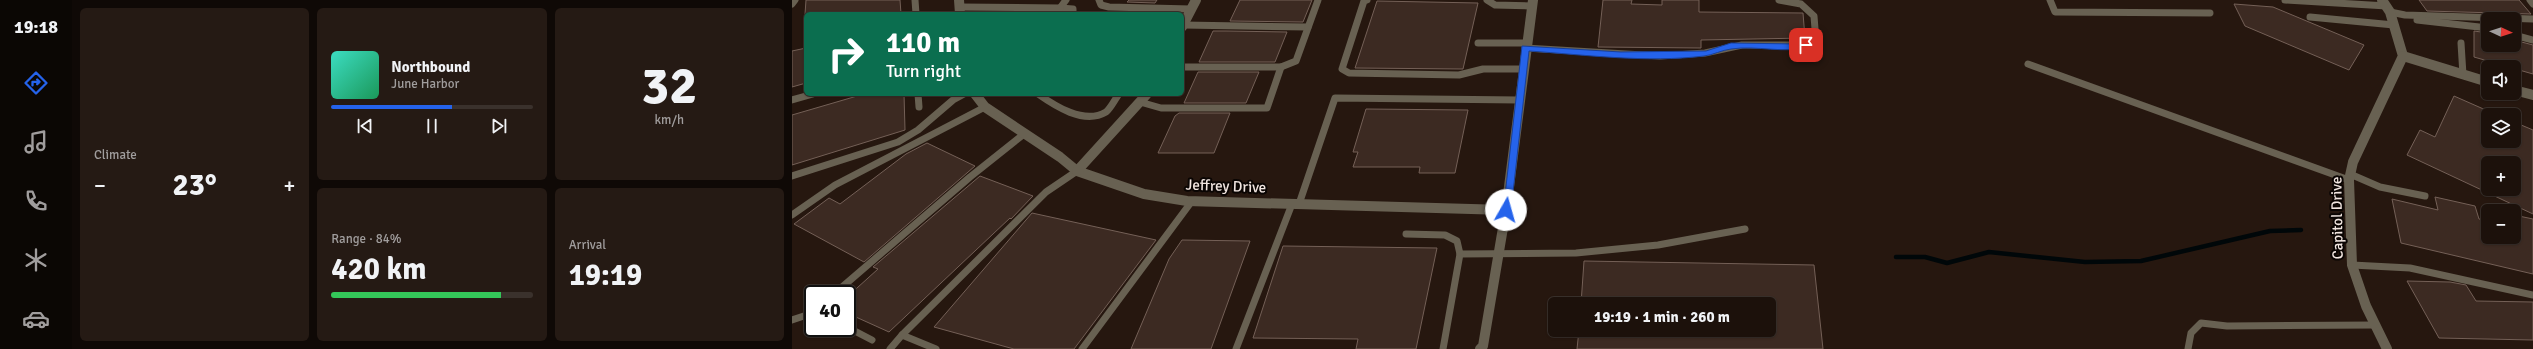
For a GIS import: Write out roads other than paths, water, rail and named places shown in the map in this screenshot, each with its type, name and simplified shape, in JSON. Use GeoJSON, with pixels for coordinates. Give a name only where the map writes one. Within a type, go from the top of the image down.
{"type":"FeatureCollection","features":[{"type":"Feature","properties":{"kind":"street"},"geometry":{"type":"LineString","coordinates":[[1184,22],[1196,0]]}},
{"type":"Feature","properties":{"kind":"street"},"geometry":{"type":"LineString","coordinates":[[1482,348],[1506,210],[1525,46],[1532,3]]}},
{"type":"Feature","properties":{"kind":"street"},"geometry":{"type":"LineString","coordinates":[[2389,12],[2404,56],[2481,80]]}},
{"type":"Feature","properties":{"kind":"street","name":"Capitol Drive"},"geometry":{"type":"LineString","coordinates":[[2387,349],[2375,325],[2352,265],[2350,250],[2350,177],[2353,162],[2404,56]]}},
{"type":"Feature","properties":{"kind":"street"},"geometry":{"type":"LineString","coordinates":[[2521,92],[2533,96]]}},
{"type":"Feature","properties":{"kind":"street","name":"Jeffrey Drive"},"geometry":{"type":"LineString","coordinates":[[977,96],[985,107],[1077,171],[1144,194],[1192,201],[1506,210]]}},
{"type":"Feature","properties":{"kind":"street"},"geometry":{"type":"LineString","coordinates":[[1077,171],[1145,96]]}},
{"type":"Feature","properties":{"kind":"lane"},"geometry":{"type":"LineString","coordinates":[[792,4],[795,0]]}},
{"type":"Feature","properties":{"kind":"lane"},"geometry":{"type":"LineString","coordinates":[[915,0],[916,12]]}},
{"type":"Feature","properties":{"kind":"lane"},"geometry":{"type":"LineString","coordinates":[[1060,8],[1066,0]]}},
{"type":"Feature","properties":{"kind":"lane"},"geometry":{"type":"LineString","coordinates":[[1099,0],[1101,5],[1114,8],[1191,9]]}},
{"type":"Feature","properties":{"kind":"lane"},"geometry":{"type":"LineString","coordinates":[[1184,67],[1281,67],[1296,61],[1318,0]]}},
{"type":"Feature","properties":{"kind":"lane"},"geometry":{"type":"LineString","coordinates":[[1367,0],[1364,1],[1342,69],[1349,73],[1459,75],[1483,69],[1522,70]]}},
{"type":"Feature","properties":{"kind":"lane"},"geometry":{"type":"LineString","coordinates":[[1487,0],[1495,5],[1532,3]]}},
{"type":"Feature","properties":{"kind":"lane"},"geometry":{"type":"LineString","coordinates":[[1478,43],[1621,55],[1667,55],[1706,53],[1731,46],[1797,47],[1816,42],[1814,16],[1801,4],[1779,0]]}},
{"type":"Feature","properties":{"kind":"lane"},"geometry":{"type":"LineString","coordinates":[[2050,0],[2055,12],[2210,13]]}},
{"type":"Feature","properties":{"kind":"lane"},"geometry":{"type":"LineString","coordinates":[[2285,0],[2389,12],[2481,26]]}},
{"type":"Feature","properties":{"kind":"lane"},"geometry":{"type":"LineString","coordinates":[[2530,0],[2533,4]]}},
{"type":"Feature","properties":{"kind":"lane"},"geometry":{"type":"LineString","coordinates":[[960,7],[1060,8],[1073,9],[1073,12]]}},
{"type":"Feature","properties":{"kind":"lane"},"geometry":{"type":"LineString","coordinates":[[1111,12],[1114,8]]}},
{"type":"Feature","properties":{"kind":"lane"},"geometry":{"type":"LineString","coordinates":[[2310,17],[2389,12],[2405,15],[2533,19]]}},
{"type":"Feature","properties":{"kind":"lane"},"geometry":{"type":"LineString","coordinates":[[1184,26],[1308,27]]}},
{"type":"Feature","properties":{"kind":"lane"},"geometry":{"type":"LineString","coordinates":[[2521,37],[2533,40]]}},
{"type":"Feature","properties":{"kind":"lane"},"geometry":{"type":"LineString","coordinates":[[2461,42],[2463,74]]}},
{"type":"Feature","properties":{"kind":"lane"},"geometry":{"type":"LineString","coordinates":[[2028,64],[2380,187],[2426,196]]}},
{"type":"Feature","properties":{"kind":"lane"},"geometry":{"type":"LineString","coordinates":[[1140,102],[1161,108],[1267,108],[1281,67]]}},
{"type":"Feature","properties":{"kind":"lane"},"geometry":{"type":"LineString","coordinates":[[792,100],[806,96]]}},
{"type":"Feature","properties":{"kind":"lane"},"geometry":{"type":"LineString","coordinates":[[918,96],[919,107]]}},
{"type":"Feature","properties":{"kind":"lane"},"geometry":{"type":"LineString","coordinates":[[792,176],[880,146],[898,142],[918,130],[953,100],[960,96]]}},
{"type":"Feature","properties":{"kind":"lane"},"geometry":{"type":"LineString","coordinates":[[1042,96],[1079,115],[1094,116],[1103,114],[1110,109],[1118,96]]}},
{"type":"Feature","properties":{"kind":"lane"},"geometry":{"type":"LineString","coordinates":[[1236,349],[1295,204],[1334,98],[1519,100]]}},
{"type":"Feature","properties":{"kind":"lane"},"geometry":{"type":"LineString","coordinates":[[792,215],[835,185],[985,107]]}},
{"type":"Feature","properties":{"kind":"lane"},"geometry":{"type":"LineString","coordinates":[[844,285],[970,177],[1024,134]]}},
{"type":"Feature","properties":{"kind":"lane"},"geometry":{"type":"LineString","coordinates":[[890,349],[902,335],[1046,192],[1077,171]]}},
{"type":"Feature","properties":{"kind":"lane"},"geometry":{"type":"LineString","coordinates":[[1082,349],[1192,201]]}},
{"type":"Feature","properties":{"kind":"lane"},"geometry":{"type":"LineString","coordinates":[[1460,254],[1499,252],[1576,254],[1632,249],[1746,229]]}},
{"type":"Feature","properties":{"kind":"lane"},"geometry":{"type":"LineString","coordinates":[[1406,234],[1445,235],[1457,241],[1460,254],[1443,349]]}},
{"type":"Feature","properties":{"kind":"lane"},"geometry":{"type":"LineString","coordinates":[[2352,265],[2410,268],[2533,295]]}},
{"type":"Feature","properties":{"kind":"lane"},"geometry":{"type":"LineString","coordinates":[[792,320],[804,316]]}},
{"type":"Feature","properties":{"kind":"lane"},"geometry":{"type":"LineString","coordinates":[[2188,349],[2191,333],[2201,323],[2228,326],[2375,325]]}},
{"type":"Feature","properties":{"kind":"lane"},"geometry":{"type":"LineString","coordinates":[[856,331],[872,340]]}},
{"type":"Feature","properties":{"kind":"lane"},"geometry":{"type":"LineString","coordinates":[[902,335],[936,349]]}},
{"type":"Feature","properties":{"kind":"waterway"},"geometry":{"type":"LineString","coordinates":[[1896,257],[1925,257],[1947,263],[1989,252],[2085,262],[2141,261],[2270,231],[2301,230]]}}]}
